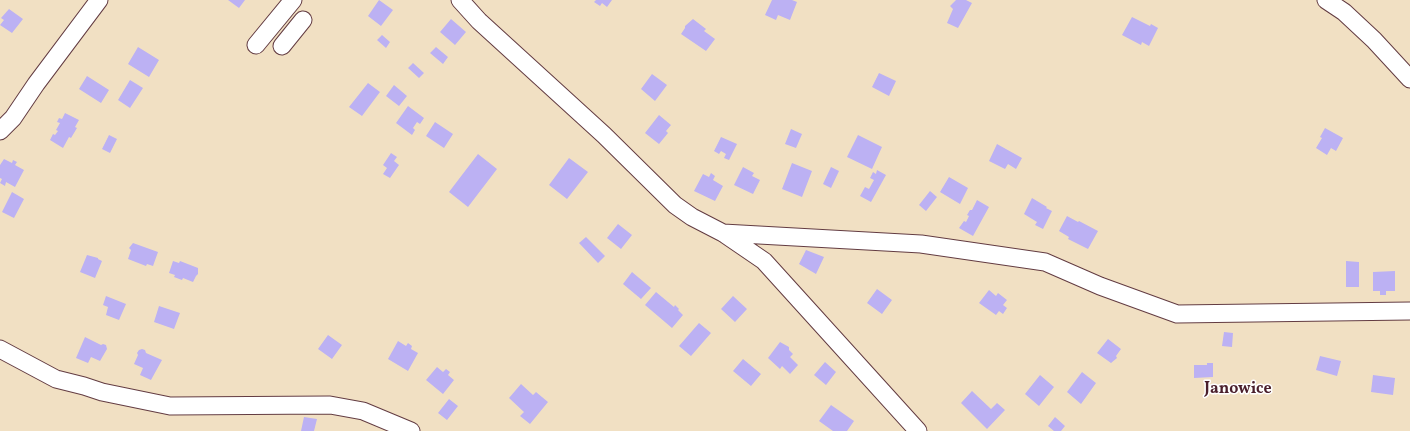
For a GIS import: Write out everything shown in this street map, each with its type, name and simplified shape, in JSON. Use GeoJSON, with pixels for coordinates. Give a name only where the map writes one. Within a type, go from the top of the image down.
{"type":"FeatureCollection","features":[{"type":"Feature","properties":{"kind":"street"},"geometry":{"type":"LineString","coordinates":[[0,131],[13,118],[36,84],[99,0]]}},
{"type":"Feature","properties":{"kind":"street"},"geometry":{"type":"LineString","coordinates":[[256,44],[293,0]]}},
{"type":"Feature","properties":{"kind":"street"},"geometry":{"type":"LineString","coordinates":[[460,0],[479,21],[604,135],[675,205],[692,217],[723,233],[764,261],[918,431]]}},
{"type":"Feature","properties":{"kind":"street"},"geometry":{"type":"LineString","coordinates":[[1326,0],[1344,12],[1374,40],[1410,79]]}},
{"type":"Feature","properties":{"kind":"street"},"geometry":{"type":"LineString","coordinates":[[282,46],[303,20]]}},
{"type":"Feature","properties":{"kind":"street"},"geometry":{"type":"LineString","coordinates":[[723,233],[921,244],[1045,262],[1100,286],[1177,314],[1410,311]]}},
{"type":"Feature","properties":{"kind":"street"},"geometry":{"type":"LineString","coordinates":[[0,349],[56,379],[102,392],[170,406],[330,405],[363,411],[411,431]]}},
{"type":"Feature","properties":{"kind":"building"},"geometry":{"type":"Polygon","coordinates":[[[228,0],[245,0],[239,8],[228,0]]]}},
{"type":"Feature","properties":{"kind":"building"},"geometry":{"type":"Polygon","coordinates":[[[379,0],[393,10],[381,26],[368,16],[379,0]]]}},
{"type":"Feature","properties":{"kind":"building"},"geometry":{"type":"Polygon","coordinates":[[[596,0],[612,0],[607,7],[602,3],[600,6],[594,2],[596,0]]]}},
{"type":"Feature","properties":{"kind":"building"},"geometry":{"type":"Polygon","coordinates":[[[772,0],[792,0],[797,2],[790,20],[778,15],[776,20],[765,15],[772,0]]]}},
{"type":"Feature","properties":{"kind":"building"},"geometry":{"type":"Polygon","coordinates":[[[956,0],[966,0],[972,3],[958,28],[947,23],[953,9],[950,6],[956,0]]]}},
{"type":"Feature","properties":{"kind":"building"},"geometry":{"type":"Polygon","coordinates":[[[9,9],[23,19],[12,33],[0,25],[4,20],[1,18],[9,9]]]}},
{"type":"Feature","properties":{"kind":"building"},"geometry":{"type":"Polygon","coordinates":[[[1132,17],[1150,26],[1151,24],[1158,28],[1149,46],[1142,42],[1141,45],[1122,35],[1132,17]]]}},
{"type":"Feature","properties":{"kind":"building"},"geometry":{"type":"Polygon","coordinates":[[[451,19],[466,32],[455,45],[440,32],[451,19]]]}},
{"type":"Feature","properties":{"kind":"building"},"geometry":{"type":"Polygon","coordinates":[[[693,19],[706,29],[704,31],[715,39],[706,51],[681,34],[685,26],[693,19]]]}},
{"type":"Feature","properties":{"kind":"building"},"geometry":{"type":"Polygon","coordinates":[[[382,35],[390,42],[386,48],[377,40],[382,35]]]}},
{"type":"Feature","properties":{"kind":"building"},"geometry":{"type":"Polygon","coordinates":[[[138,47],[159,60],[149,77],[128,64],[138,47]]]}},
{"type":"Feature","properties":{"kind":"building"},"geometry":{"type":"Polygon","coordinates":[[[436,47],[448,57],[443,64],[430,53],[436,47]]]}},
{"type":"Feature","properties":{"kind":"building"},"geometry":{"type":"Polygon","coordinates":[[[413,63],[424,73],[419,78],[408,68],[413,63]]]}},
{"type":"Feature","properties":{"kind":"building"},"geometry":{"type":"Polygon","coordinates":[[[879,73],[896,81],[889,96],[872,87],[879,73]]]}},
{"type":"Feature","properties":{"kind":"building"},"geometry":{"type":"Polygon","coordinates":[[[652,74],[667,85],[655,101],[641,89],[652,74]]]}},
{"type":"Feature","properties":{"kind":"building"},"geometry":{"type":"Polygon","coordinates":[[[87,76],[109,90],[101,103],[79,89],[87,76]]]}},
{"type":"Feature","properties":{"kind":"building"},"geometry":{"type":"Polygon","coordinates":[[[130,80],[143,88],[130,108],[118,100],[130,80]]]}},
{"type":"Feature","properties":{"kind":"building"},"geometry":{"type":"Polygon","coordinates":[[[368,83],[380,92],[362,116],[349,107],[368,83]]]}},
{"type":"Feature","properties":{"kind":"building"},"geometry":{"type":"Polygon","coordinates":[[[394,85],[407,96],[399,106],[386,96],[394,85]]]}},
{"type":"Feature","properties":{"kind":"building"},"geometry":{"type":"Polygon","coordinates":[[[408,106],[424,118],[420,124],[417,122],[413,128],[415,130],[412,135],[396,123],[408,106]]]}},
{"type":"Feature","properties":{"kind":"building"},"geometry":{"type":"Polygon","coordinates":[[[65,113],[79,120],[75,127],[77,128],[71,138],[69,137],[63,148],[50,140],[53,134],[55,135],[58,131],[56,130],[60,123],[57,122],[59,118],[62,119],[65,113]]]}},
{"type":"Feature","properties":{"kind":"building"},"geometry":{"type":"Polygon","coordinates":[[[659,115],[671,125],[666,131],[668,133],[659,144],[645,133],[659,115]]]}},
{"type":"Feature","properties":{"kind":"building"},"geometry":{"type":"Polygon","coordinates":[[[435,122],[453,134],[444,148],[426,136],[435,122]]]}},
{"type":"Feature","properties":{"kind":"building"},"geometry":{"type":"Polygon","coordinates":[[[1325,128],[1343,138],[1336,151],[1331,148],[1327,155],[1316,148],[1322,138],[1320,137],[1325,128]]]}},
{"type":"Feature","properties":{"kind":"building"},"geometry":{"type":"Polygon","coordinates":[[[791,129],[802,134],[796,148],[785,144],[791,129]]]}},
{"type":"Feature","properties":{"kind":"building"},"geometry":{"type":"Polygon","coordinates":[[[109,135],[117,139],[110,153],[102,149],[109,135]]]}},
{"type":"Feature","properties":{"kind":"building"},"geometry":{"type":"Polygon","coordinates":[[[858,135],[882,147],[872,169],[847,157],[858,135]]]}},
{"type":"Feature","properties":{"kind":"building"},"geometry":{"type":"Polygon","coordinates":[[[721,137],[737,144],[729,160],[724,158],[726,154],[721,151],[719,154],[714,151],[721,137]]]}},
{"type":"Feature","properties":{"kind":"building"},"geometry":{"type":"Polygon","coordinates":[[[997,144],[1022,158],[1016,169],[1008,164],[1005,169],[989,161],[997,144]]]}},
{"type":"Feature","properties":{"kind":"building"},"geometry":{"type":"Polygon","coordinates":[[[391,153],[397,157],[394,161],[399,165],[390,178],[383,174],[387,168],[383,165],[391,153]]]}},
{"type":"Feature","properties":{"kind":"building"},"geometry":{"type":"Polygon","coordinates":[[[478,154],[497,169],[468,207],[449,192],[478,154]]]}},
{"type":"Feature","properties":{"kind":"building"},"geometry":{"type":"Polygon","coordinates":[[[569,158],[588,172],[567,199],[549,185],[569,158]]]}},
{"type":"Feature","properties":{"kind":"building"},"geometry":{"type":"Polygon","coordinates":[[[4,159],[12,163],[13,160],[17,162],[15,165],[24,170],[15,187],[6,182],[5,186],[0,183],[2,179],[0,178],[0,165],[4,159]]]}},
{"type":"Feature","properties":{"kind":"building"},"geometry":{"type":"Polygon","coordinates":[[[792,163],[812,171],[802,197],[782,189],[792,163]]]}},
{"type":"Feature","properties":{"kind":"building"},"geometry":{"type":"Polygon","coordinates":[[[743,167],[754,173],[752,176],[760,180],[753,194],[734,185],[743,167]]]}},
{"type":"Feature","properties":{"kind":"building"},"geometry":{"type":"Polygon","coordinates":[[[831,167],[839,171],[831,188],[823,184],[831,167]]]}},
{"type":"Feature","properties":{"kind":"building"},"geometry":{"type":"Polygon","coordinates":[[[877,170],[886,175],[871,202],[860,196],[865,187],[869,189],[874,180],[870,178],[873,172],[876,174],[877,170]]]}},
{"type":"Feature","properties":{"kind":"building"},"geometry":{"type":"Polygon","coordinates":[[[711,173],[715,176],[713,180],[723,186],[715,201],[694,191],[703,174],[709,177],[711,173]]]}},
{"type":"Feature","properties":{"kind":"building"},"geometry":{"type":"Polygon","coordinates":[[[949,177],[968,188],[960,204],[940,192],[949,177]]]}},
{"type":"Feature","properties":{"kind":"building"},"geometry":{"type":"Polygon","coordinates":[[[930,191],[937,197],[926,211],[919,205],[930,191]]]}},
{"type":"Feature","properties":{"kind":"building"},"geometry":{"type":"Polygon","coordinates":[[[12,192],[24,199],[14,218],[2,212],[12,192]]]}},
{"type":"Feature","properties":{"kind":"building"},"geometry":{"type":"Polygon","coordinates":[[[1032,198],[1052,211],[1043,229],[1035,225],[1037,222],[1024,214],[1032,198]]]}},
{"type":"Feature","properties":{"kind":"building"},"geometry":{"type":"Polygon","coordinates":[[[977,200],[989,207],[973,236],[959,228],[964,221],[966,222],[969,216],[967,215],[970,210],[972,210],[977,200]]]}},
{"type":"Feature","properties":{"kind":"building"},"geometry":{"type":"Polygon","coordinates":[[[1067,216],[1098,231],[1088,249],[1068,239],[1069,237],[1059,231],[1067,216]]]}},
{"type":"Feature","properties":{"kind":"building"},"geometry":{"type":"Polygon","coordinates":[[[618,224],[632,235],[621,249],[607,238],[618,224]]]}},
{"type":"Feature","properties":{"kind":"building"},"geometry":{"type":"Polygon","coordinates":[[[586,237],[605,256],[598,263],[579,243],[586,237]]]}},
{"type":"Feature","properties":{"kind":"building"},"geometry":{"type":"Polygon","coordinates":[[[133,243],[158,252],[153,266],[147,264],[146,266],[128,259],[131,250],[129,248],[133,243]]]}},
{"type":"Feature","properties":{"kind":"building"},"geometry":{"type":"Polygon","coordinates":[[[806,250],[824,257],[816,274],[799,264],[806,250]]]}},
{"type":"Feature","properties":{"kind":"building"},"geometry":{"type":"Polygon","coordinates":[[[87,255],[98,258],[102,261],[95,278],[80,272],[87,255]]]}},
{"type":"Feature","properties":{"kind":"building"},"geometry":{"type":"Polygon","coordinates":[[[173,261],[179,263],[180,261],[198,268],[198,274],[193,282],[183,278],[182,280],[174,277],[175,275],[169,273],[173,261]]]}},
{"type":"Feature","properties":{"kind":"building"},"geometry":{"type":"Polygon","coordinates":[[[1346,261],[1359,262],[1359,287],[1346,287],[1346,261]]]}},
{"type":"Feature","properties":{"kind":"building"},"geometry":{"type":"Polygon","coordinates":[[[1395,271],[1395,291],[1386,291],[1386,295],[1380,295],[1380,291],[1373,291],[1373,272],[1395,271]]]}},
{"type":"Feature","properties":{"kind":"building"},"geometry":{"type":"Polygon","coordinates":[[[632,272],[651,288],[641,299],[623,284],[632,272]]]}},
{"type":"Feature","properties":{"kind":"building"},"geometry":{"type":"Polygon","coordinates":[[[877,289],[892,300],[882,314],[867,303],[877,289]]]}},
{"type":"Feature","properties":{"kind":"building"},"geometry":{"type":"Polygon","coordinates":[[[989,290],[996,296],[998,293],[1007,300],[1003,305],[1007,308],[1003,314],[999,311],[996,315],[979,303],[989,290]]]}},
{"type":"Feature","properties":{"kind":"building"},"geometry":{"type":"Polygon","coordinates":[[[656,292],[674,307],[675,305],[683,315],[672,328],[645,305],[656,292]]]}},
{"type":"Feature","properties":{"kind":"building"},"geometry":{"type":"Polygon","coordinates":[[[106,296],[126,304],[119,320],[106,315],[108,307],[103,305],[106,296]]]}},
{"type":"Feature","properties":{"kind":"building"},"geometry":{"type":"Polygon","coordinates":[[[733,296],[747,309],[735,322],[721,309],[733,296]]]}},
{"type":"Feature","properties":{"kind":"building"},"geometry":{"type":"Polygon","coordinates":[[[159,306],[180,313],[174,329],[154,322],[159,306]]]}},
{"type":"Feature","properties":{"kind":"building"},"geometry":{"type":"Polygon","coordinates":[[[699,323],[711,333],[691,356],[679,346],[699,323]]]}},
{"type":"Feature","properties":{"kind":"building"},"geometry":{"type":"Polygon","coordinates":[[[1224,332],[1233,333],[1232,347],[1222,346],[1224,332]]]}},
{"type":"Feature","properties":{"kind":"building"},"geometry":{"type":"Polygon","coordinates":[[[328,335],[342,345],[332,359],[318,349],[328,335]]]}},
{"type":"Feature","properties":{"kind":"building"},"geometry":{"type":"Polygon","coordinates":[[[85,337],[101,345],[106,345],[107,349],[100,361],[91,357],[88,363],[76,358],[85,337]]]}},
{"type":"Feature","properties":{"kind":"building"},"geometry":{"type":"Polygon","coordinates":[[[1108,339],[1121,349],[1116,356],[1117,358],[1111,363],[1097,353],[1108,339]]]}},
{"type":"Feature","properties":{"kind":"building"},"geometry":{"type":"Polygon","coordinates":[[[398,341],[406,346],[408,343],[412,346],[411,349],[418,353],[408,371],[388,359],[398,341]]]}},
{"type":"Feature","properties":{"kind":"building"},"geometry":{"type":"Polygon","coordinates":[[[780,342],[789,347],[789,350],[793,354],[790,357],[798,365],[790,374],[782,366],[780,369],[768,358],[780,342]]]}},
{"type":"Feature","properties":{"kind":"building"},"geometry":{"type":"Polygon","coordinates":[[[142,349],[145,350],[146,353],[162,360],[151,380],[140,375],[143,368],[134,364],[138,355],[137,353],[142,349]]]}},
{"type":"Feature","properties":{"kind":"building"},"geometry":{"type":"Polygon","coordinates":[[[1320,356],[1341,361],[1337,376],[1316,370],[1320,356]]]}},
{"type":"Feature","properties":{"kind":"building"},"geometry":{"type":"Polygon","coordinates":[[[743,359],[761,374],[751,386],[733,371],[743,359]]]}},
{"type":"Feature","properties":{"kind":"building"},"geometry":{"type":"Polygon","coordinates":[[[825,362],[836,372],[826,385],[814,375],[825,362]]]}},
{"type":"Feature","properties":{"kind":"building"},"geometry":{"type":"Polygon","coordinates":[[[1207,363],[1213,363],[1213,377],[1194,378],[1194,365],[1207,365],[1207,363]]]}},
{"type":"Feature","properties":{"kind":"building"},"geometry":{"type":"Polygon","coordinates":[[[437,367],[443,372],[446,369],[450,372],[448,375],[454,380],[443,394],[426,380],[437,367]]]}},
{"type":"Feature","properties":{"kind":"building"},"geometry":{"type":"Polygon","coordinates":[[[1082,372],[1096,383],[1081,404],[1067,392],[1082,372]]]}},
{"type":"Feature","properties":{"kind":"building"},"geometry":{"type":"Polygon","coordinates":[[[1040,375],[1054,387],[1039,406],[1025,394],[1040,375]]]}},
{"type":"Feature","properties":{"kind":"building"},"geometry":{"type":"Polygon","coordinates":[[[1373,375],[1395,378],[1393,395],[1371,392],[1373,375]]]}},
{"type":"Feature","properties":{"kind":"building"},"geometry":{"type":"Polygon","coordinates":[[[521,384],[533,395],[536,392],[548,402],[530,424],[520,416],[524,412],[509,398],[521,384]]]}},
{"type":"Feature","properties":{"kind":"building"},"geometry":{"type":"Polygon","coordinates":[[[972,391],[991,409],[997,403],[1005,410],[987,429],[961,403],[972,391]]]}},
{"type":"Feature","properties":{"kind":"building"},"geometry":{"type":"Polygon","coordinates":[[[449,399],[458,406],[447,420],[438,413],[449,399]]]}},
{"type":"Feature","properties":{"kind":"building"},"geometry":{"type":"Polygon","coordinates":[[[831,405],[854,421],[847,431],[833,431],[819,421],[831,405]]]}},
{"type":"Feature","properties":{"kind":"building"},"geometry":{"type":"Polygon","coordinates":[[[304,417],[317,419],[314,431],[301,431],[304,417]]]}},
{"type":"Feature","properties":{"kind":"building"},"geometry":{"type":"Polygon","coordinates":[[[1055,417],[1065,426],[1061,431],[1054,431],[1048,426],[1055,417]]]}},
{"type":"Feature","properties":{"kind":"district","name":"Janowice"},"geometry":{"type":"Point","coordinates":[1238,390]}}]}
